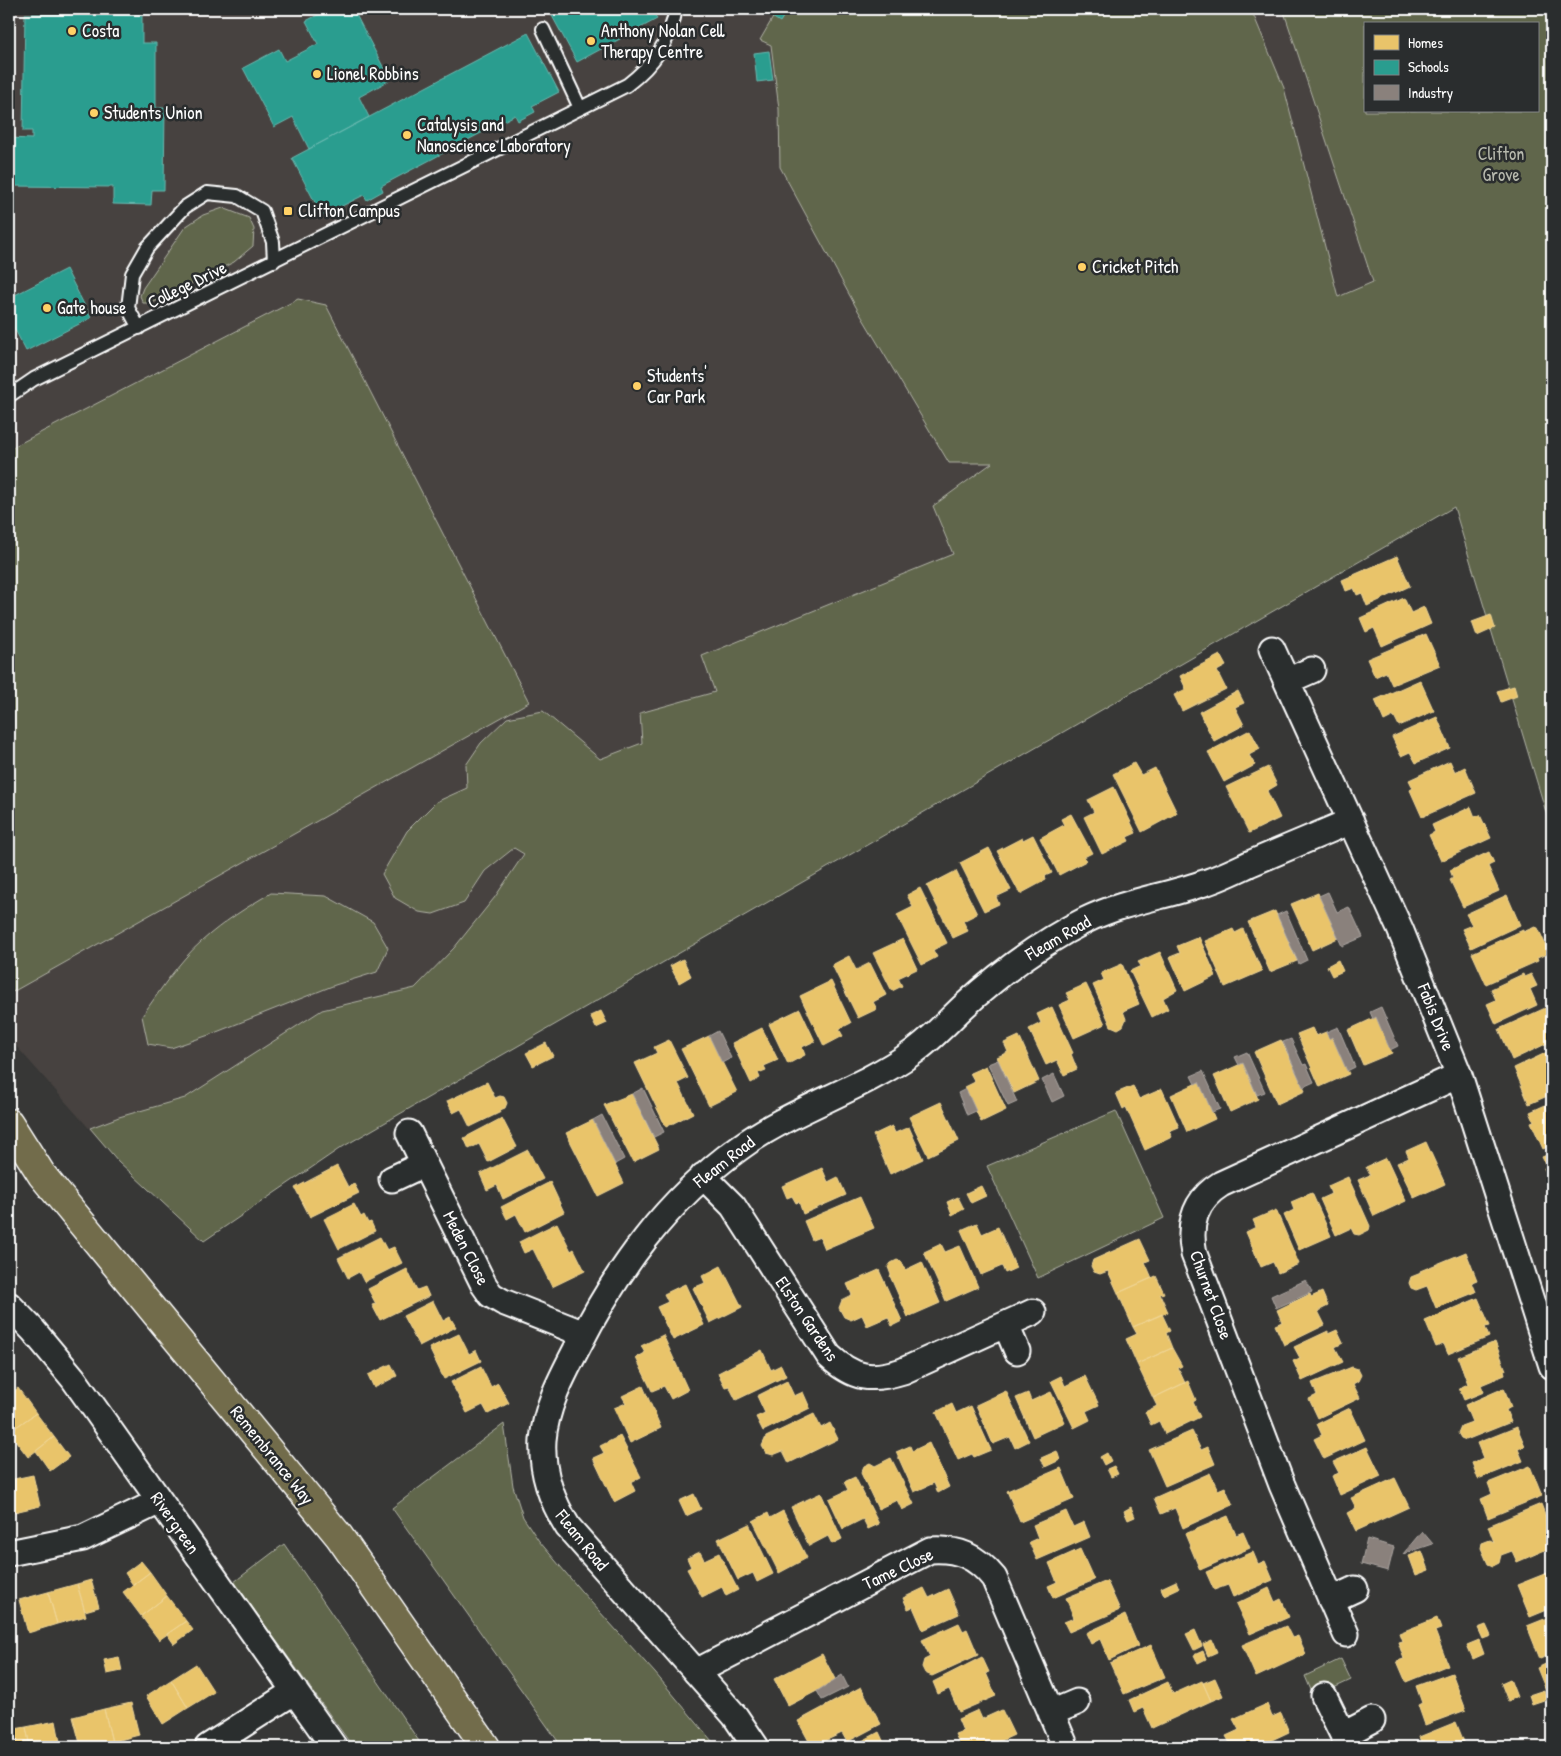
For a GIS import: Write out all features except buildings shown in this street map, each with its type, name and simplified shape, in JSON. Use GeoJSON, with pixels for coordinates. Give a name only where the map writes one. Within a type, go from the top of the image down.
{"type":"FeatureCollection","features":[{"type":"Feature","properties":{"kind":"highway","name":"Remembrance Way"},"geometry":{"type":"LineString","coordinates":[[9,1123],[42,1176],[339,1536],[486,1747]]}},
{"type":"Feature","properties":{"kind":"highway","name":"Remembrance Way"},"geometry":{"type":"LineString","coordinates":[[9,1148],[42,1176]]}},
{"type":"Feature","properties":{"kind":"street","name":"Fabis Drive"},"geometry":{"type":"LineString","coordinates":[[1272,649],[1400,930],[1459,1074],[1552,1366]]}},
{"type":"Feature","properties":{"kind":"street"},"geometry":{"type":"LineString","coordinates":[[1286,682],[1312,670]]}},
{"type":"Feature","properties":{"kind":"street","name":"Fleam Road"},"geometry":{"type":"LineString","coordinates":[[756,1747],[734,1716],[568,1527],[555,1507],[547,1484],[543,1440],[547,1416],[558,1385],[604,1297],[626,1263],[658,1222],[703,1176],[741,1146],[776,1125],[898,1063],[924,1045],[963,1007],[1020,960],[1078,924],[1126,904],[1203,884],[1350,821]]}},
{"type":"Feature","properties":{"kind":"street","name":"Churnet Close"},"geometry":{"type":"LineString","coordinates":[[1346,1634],[1282,1485],[1194,1254],[1191,1239],[1192,1220],[1197,1206],[1210,1191],[1221,1184],[1459,1074]]}},
{"type":"Feature","properties":{"kind":"street","name":"Meden Close"},"geometry":{"type":"LineString","coordinates":[[409,1133],[484,1285],[491,1295],[503,1302],[584,1334]]}},
{"type":"Feature","properties":{"kind":"street"},"geometry":{"type":"LineString","coordinates":[[392,1180],[424,1164]]}},
{"type":"Feature","properties":{"kind":"street","name":"Elston Gardens"},"geometry":{"type":"LineString","coordinates":[[703,1176],[733,1206],[829,1356],[844,1370],[863,1377],[882,1377],[903,1372],[1033,1312]]}},
{"type":"Feature","properties":{"kind":"street","name":"Rivergreen"},"geometry":{"type":"LineString","coordinates":[[9,1305],[33,1330],[73,1378],[334,1747]]}},
{"type":"Feature","properties":{"kind":"street"},"geometry":{"type":"LineString","coordinates":[[1006,1325],[1017,1351]]}},
{"type":"Feature","properties":{"kind":"street"},"geometry":{"type":"LineString","coordinates":[[9,1553],[83,1538],[160,1501]]}},
{"type":"Feature","properties":{"kind":"street","name":"Tame Close"},"geometry":{"type":"LineString","coordinates":[[696,1672],[930,1550],[947,1548],[975,1558],[994,1578],[1064,1743]]}},
{"type":"Feature","properties":{"kind":"street"},"geometry":{"type":"LineString","coordinates":[[1331,1600],[1355,1589]]}},
{"type":"Feature","properties":{"kind":"street"},"geometry":{"type":"LineString","coordinates":[[208,1747],[295,1691]]}},
{"type":"Feature","properties":{"kind":"street"},"geometry":{"type":"LineString","coordinates":[[1324,1696],[1346,1741],[1372,1720]]}},
{"type":"Feature","properties":{"kind":"street"},"geometry":{"type":"LineString","coordinates":[[1051,1713],[1077,1702]]}},
{"type":"Feature","properties":{"kind":"lane","name":"College Drive"},"geometry":{"type":"LineString","coordinates":[[9,396],[34,379],[627,85],[647,69],[669,35],[676,9]]}},
{"type":"Feature","properties":{"kind":"lane"},"geometry":{"type":"LineString","coordinates":[[543,29],[580,108]]}},
{"type":"Feature","properties":{"kind":"lane"},"geometry":{"type":"LineString","coordinates":[[139,328],[128,308],[132,274],[147,248],[161,231],[186,207],[207,193],[236,196],[262,210],[273,242],[274,261]]}},
{"type":"Feature","properties":{"kind":"shaded area"},"geometry":{"type":"Polygon","coordinates":[[[9,9],[1283,9],[1373,283],[339,1149],[204,1241],[118,1161],[9,1038],[9,9]]]}},
{"type":"Feature","properties":{"kind":"green space","name":"Clifton Grove"},"geometry":{"type":"Polygon","coordinates":[[[778,9],[1251,9],[1284,88],[1338,297],[1373,282],[1283,9],[1552,9],[1552,832],[1454,507],[339,1149],[204,1241],[118,1161],[90,1128],[119,1117],[185,1098],[322,1010],[415,988],[454,948],[495,897],[524,854],[514,848],[485,871],[464,903],[433,914],[419,912],[395,898],[382,874],[407,831],[436,802],[467,788],[466,765],[481,743],[507,718],[543,711],[600,759],[642,743],[640,713],[715,692],[702,656],[953,554],[933,506],[992,463],[949,463],[856,307],[780,167],[779,109],[771,45],[760,40],[778,9]]]}},
{"type":"Feature","properties":{"kind":"green space"},"geometry":{"type":"Polygon","coordinates":[[[223,208],[249,218],[254,229],[253,246],[234,262],[152,303],[143,303],[140,296],[143,288],[185,227],[203,215],[223,208]]]}},
{"type":"Feature","properties":{"kind":"green space"},"geometry":{"type":"Polygon","coordinates":[[[298,299],[326,305],[529,702],[9,994],[9,449],[298,299]]]}},
{"type":"Feature","properties":{"kind":"green space"},"geometry":{"type":"Polygon","coordinates":[[[271,893],[326,896],[373,922],[388,948],[377,972],[335,985],[171,1048],[148,1044],[142,1016],[177,967],[193,949],[218,927],[271,893]]]}},
{"type":"Feature","properties":{"kind":"green space"},"geometry":{"type":"Polygon","coordinates":[[[1116,1111],[1164,1218],[1038,1278],[987,1166],[1116,1111]]]}},
{"type":"Feature","properties":{"kind":"green space"},"geometry":{"type":"Polygon","coordinates":[[[504,1424],[513,1486],[523,1517],[539,1541],[581,1591],[655,1673],[717,1747],[562,1747],[392,1508],[504,1424]]]}},
{"type":"Feature","properties":{"kind":"green space"},"geometry":{"type":"Polygon","coordinates":[[[284,1544],[423,1747],[353,1747],[234,1582],[284,1544]]]}},
{"type":"Feature","properties":{"kind":"green space"},"geometry":{"type":"Polygon","coordinates":[[[1341,1659],[1351,1680],[1314,1697],[1305,1676],[1341,1659]]]}},
{"type":"Feature","properties":{"kind":"place","name":"Costa"},"geometry":{"type":"Point","coordinates":[72,31]}},
{"type":"Feature","properties":{"kind":"place","name":"Anthony Nolan Cell Therapy Centre"},"geometry":{"type":"Point","coordinates":[591,41]}},
{"type":"Feature","properties":{"kind":"place","name":"Lionel Robbins"},"geometry":{"type":"Point","coordinates":[317,74]}},
{"type":"Feature","properties":{"kind":"place","name":"Students Union"},"geometry":{"type":"Point","coordinates":[94,113]}},
{"type":"Feature","properties":{"kind":"place","name":"Catalysis and Nanoscience Laboratory"},"geometry":{"type":"Point","coordinates":[407,135]}},
{"type":"Feature","properties":{"kind":"place","name":"Clifton Campus"},"geometry":{"type":"Point","coordinates":[288,211]}},
{"type":"Feature","properties":{"kind":"place","name":"Cricket Pitch"},"geometry":{"type":"Point","coordinates":[1082,267]}},
{"type":"Feature","properties":{"kind":"place","name":"Gate house"},"geometry":{"type":"Point","coordinates":[47,308]}},
{"type":"Feature","properties":{"kind":"place","name":"Students' Car Park"},"geometry":{"type":"Point","coordinates":[637,386]}}]}
